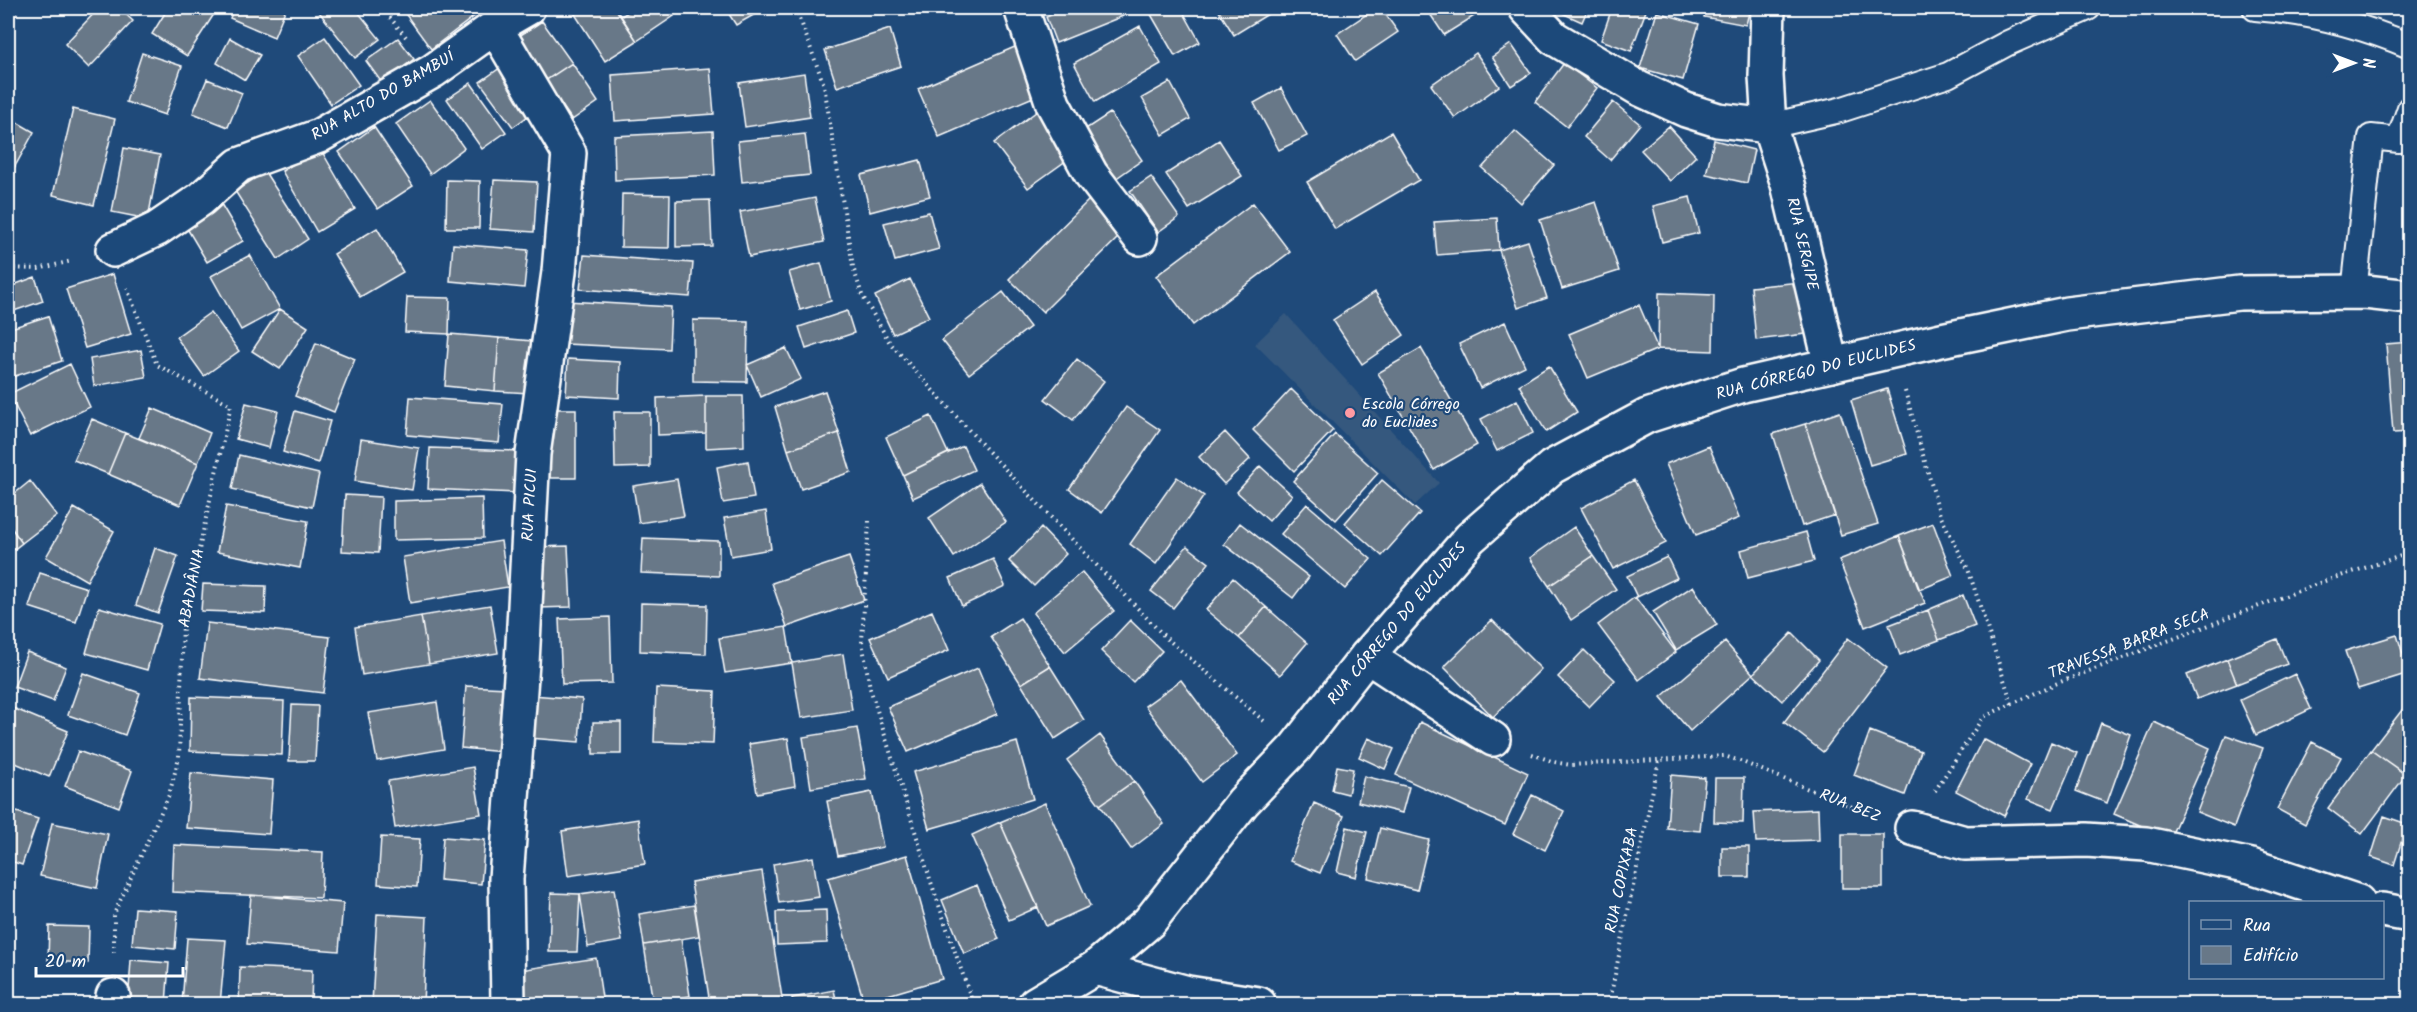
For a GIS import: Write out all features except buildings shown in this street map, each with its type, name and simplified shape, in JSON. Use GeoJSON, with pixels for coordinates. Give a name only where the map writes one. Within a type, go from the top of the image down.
{"type":"FeatureCollection","features":[{"type":"Feature","properties":{"kind":"street","name":"RUA ALTO DO BAMBUÍ"},"geometry":{"type":"LineString","coordinates":[[113,250],[156,229],[201,200],[239,165],[319,135],[434,71],[495,27],[528,8]]}},
{"type":"Feature","properties":{"kind":"street"},"geometry":{"type":"LineString","coordinates":[[1021,8],[1053,104],[1090,174],[1140,238]]}},
{"type":"Feature","properties":{"kind":"street"},"geometry":{"type":"LineString","coordinates":[[1526,8],[1554,38],[1638,88],[1686,110],[1718,120],[1769,126]]}},
{"type":"Feature","properties":{"kind":"street","name":"RUA SERGIPE"},"geometry":{"type":"LineString","coordinates":[[1768,8],[1766,76],[1769,126],[1788,184],[1830,365]]}},
{"type":"Feature","properties":{"kind":"street","name":"RUA PICUI"},"geometry":{"type":"LineString","coordinates":[[495,27],[569,153],[559,272],[532,454],[522,663],[506,879],[508,1005]]}},
{"type":"Feature","properties":{"kind":"street","name":"RUA CÓRREGO DO EUCLIDES"},"geometry":{"type":"LineString","coordinates":[[1035,1005],[1095,968],[1149,922],[1243,802],[1295,748],[1367,656],[1470,538],[1552,467],[1647,416],[1743,385],[1893,350],[2067,314],[2239,293],[2354,292],[2409,297]]}},
{"type":"Feature","properties":{"kind":"street"},"geometry":{"type":"LineString","coordinates":[[1367,656],[1493,740]]}},
{"type":"Feature","properties":{"kind":"street"},"geometry":{"type":"LineString","coordinates":[[1912,828],[1965,843],[2086,840],[2146,844],[2251,866],[2352,901]]}},
{"type":"Feature","properties":{"kind":"street"},"geometry":{"type":"LineString","coordinates":[[2384,910],[2409,915]]}},
{"type":"Feature","properties":{"kind":"street"},"geometry":{"type":"LineString","coordinates":[[1095,968],[1188,993],[1258,1005]]}},
{"type":"Feature","properties":{"kind":"lane"},"geometry":{"type":"LineString","coordinates":[[1769,126],[1840,110],[1948,75],[2008,43],[2088,8]]}},
{"type":"Feature","properties":{"kind":"lane"},"geometry":{"type":"LineString","coordinates":[[2255,8],[2312,12],[2376,32],[2409,46]]}},
{"type":"Feature","properties":{"kind":"lane"},"geometry":{"type":"LineString","coordinates":[[2354,292],[2371,137],[2399,140],[2409,108]]}},
{"type":"Feature","properties":{"kind":"path"},"geometry":{"type":"LineString","coordinates":[[796,8],[824,84],[853,267],[861,295],[890,343],[987,450],[1165,638],[1295,748]]}},
{"type":"Feature","properties":{"kind":"path"},"geometry":{"type":"LineString","coordinates":[[8,268],[38,269],[113,250]]}},
{"type":"Feature","properties":{"kind":"path","name":"ABADIÂNIA"},"geometry":{"type":"LineString","coordinates":[[113,250],[157,365],[231,405],[183,622],[179,757],[169,795],[114,914],[114,1000]]}},
{"type":"Feature","properties":{"kind":"path"},"geometry":{"type":"LineString","coordinates":[[1893,350],[1940,515],[1968,569],[2012,704]]}},
{"type":"Feature","properties":{"kind":"path"},"geometry":{"type":"LineString","coordinates":[[869,521],[862,641],[870,688],[931,882],[974,1005]]}},
{"type":"Feature","properties":{"kind":"path","name":"TRAVESSA BARRA SECA"},"geometry":{"type":"LineString","coordinates":[[1912,828],[1983,717],[2055,684],[2300,591],[2409,553]]}},
{"type":"Feature","properties":{"kind":"path","name":"RUA BEZ"},"geometry":{"type":"LineString","coordinates":[[1493,740],[1554,762],[1571,765],[1724,756],[1740,760],[1886,820],[1912,828]]}},
{"type":"Feature","properties":{"kind":"path","name":"RUA COPIXABA"},"geometry":{"type":"LineString","coordinates":[[1609,1005],[1659,760]]}},
{"type":"Feature","properties":{"kind":"shaded area","name":"Escola Córrego do Euclides"},"geometry":{"type":"Polygon","coordinates":[[[1286,314],[1439,483],[1415,505],[1255,344],[1286,314]]]}},
{"type":"Feature","properties":{"kind":"place","name":"Escola Córrego do Euclides"},"geometry":{"type":"Point","coordinates":[1350,413]}}]}
